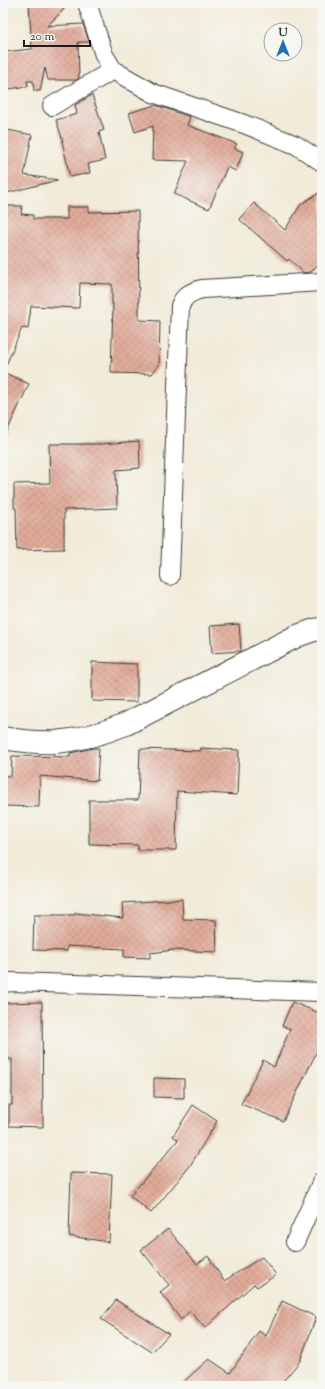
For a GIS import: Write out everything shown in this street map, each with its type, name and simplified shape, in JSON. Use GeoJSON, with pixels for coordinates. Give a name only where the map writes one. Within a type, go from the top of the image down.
{"type":"FeatureCollection","features":[{"type":"Feature","properties":{"kind":"main road"},"geometry":{"type":"LineString","coordinates":[[3,738],[26,742],[56,742],[101,734],[126,724],[297,636],[322,629]]}},
{"type":"Feature","properties":{"kind":"street"},"geometry":{"type":"LineString","coordinates":[[87,3],[104,54],[113,70],[153,93],[244,124],[296,145],[322,162]]}},
{"type":"Feature","properties":{"kind":"street"},"geometry":{"type":"LineString","coordinates":[[52,106],[113,70]]}},
{"type":"Feature","properties":{"kind":"street"},"geometry":{"type":"LineString","coordinates":[[170,576],[180,306],[182,299],[189,294],[202,289],[322,282]]}},
{"type":"Feature","properties":{"kind":"street"},"geometry":{"type":"LineString","coordinates":[[3,983],[20,982],[322,992]]}},
{"type":"Feature","properties":{"kind":"street"},"geometry":{"type":"LineString","coordinates":[[295,1242],[322,1181]]}},
{"type":"Feature","properties":{"kind":"building"},"geometry":{"type":"Polygon","coordinates":[[[29,3],[70,3],[47,26],[83,24],[89,42],[78,42],[79,78],[76,80],[48,80],[45,68],[40,91],[34,91],[33,81],[27,81],[28,86],[3,90],[3,52],[32,49],[29,3]]]}},
{"type":"Feature","properties":{"kind":"building"},"geometry":{"type":"Polygon","coordinates":[[[92,95],[104,130],[99,132],[105,160],[88,164],[90,173],[70,177],[63,141],[56,120],[77,114],[75,105],[92,95]]]}},
{"type":"Feature","properties":{"kind":"building"},"geometry":{"type":"Polygon","coordinates":[[[155,105],[190,117],[187,125],[237,144],[234,148],[243,152],[236,171],[227,167],[209,209],[174,194],[188,161],[152,160],[153,126],[135,132],[129,113],[155,105]]]}},
{"type":"Feature","properties":{"kind":"building"},"geometry":{"type":"Polygon","coordinates":[[[3,129],[32,135],[24,175],[58,180],[3,194],[3,129]]]}},
{"type":"Feature","properties":{"kind":"building"},"geometry":{"type":"Polygon","coordinates":[[[322,191],[322,260],[311,272],[304,273],[289,259],[287,261],[239,219],[254,203],[285,230],[301,204],[322,191]]]}},
{"type":"Feature","properties":{"kind":"building"},"geometry":{"type":"Polygon","coordinates":[[[3,206],[22,206],[21,214],[33,215],[33,219],[67,219],[67,207],[89,207],[89,212],[138,211],[139,320],[160,321],[159,365],[152,374],[111,373],[113,304],[112,284],[80,283],[79,308],[31,306],[28,329],[22,328],[3,372],[3,206]]]}},
{"type":"Feature","properties":{"kind":"building"},"geometry":{"type":"Polygon","coordinates":[[[3,372],[29,384],[3,440],[3,372]]]}},
{"type":"Feature","properties":{"kind":"building"},"geometry":{"type":"Polygon","coordinates":[[[139,441],[140,468],[116,470],[117,508],[64,510],[64,549],[17,550],[14,484],[50,483],[49,444],[101,444],[139,441]]]}},
{"type":"Feature","properties":{"kind":"building"},"geometry":{"type":"Polygon","coordinates":[[[239,624],[241,651],[212,653],[210,626],[239,624]]]}},
{"type":"Feature","properties":{"kind":"building"},"geometry":{"type":"Polygon","coordinates":[[[92,662],[137,664],[137,702],[92,701],[92,662]]]}},
{"type":"Feature","properties":{"kind":"building"},"geometry":{"type":"Polygon","coordinates":[[[99,748],[97,781],[40,776],[39,807],[3,806],[3,776],[11,776],[12,756],[70,757],[70,753],[99,748]]]}},
{"type":"Feature","properties":{"kind":"building"},"geometry":{"type":"Polygon","coordinates":[[[201,748],[239,750],[237,795],[177,791],[176,850],[138,850],[138,845],[89,844],[89,800],[138,800],[140,749],[200,751],[201,748]]]}},
{"type":"Feature","properties":{"kind":"building"},"geometry":{"type":"Polygon","coordinates":[[[182,899],[183,919],[216,920],[217,952],[174,950],[150,953],[150,958],[124,957],[124,949],[67,946],[67,951],[33,950],[34,915],[75,915],[75,913],[123,918],[122,903],[182,899]]]}},
{"type":"Feature","properties":{"kind":"building"},"geometry":{"type":"Polygon","coordinates":[[[42,1002],[43,1127],[9,1126],[9,1105],[12,1105],[12,1059],[3,1059],[3,1003],[42,1002]]]}},
{"type":"Feature","properties":{"kind":"building"},"geometry":{"type":"Polygon","coordinates":[[[292,1002],[322,1014],[322,1041],[283,1121],[241,1104],[263,1060],[274,1067],[290,1029],[282,1026],[292,1002]]]}},
{"type":"Feature","properties":{"kind":"building"},"geometry":{"type":"Polygon","coordinates":[[[154,1078],[184,1079],[184,1098],[154,1097],[154,1078]]]}},
{"type":"Feature","properties":{"kind":"building"},"geometry":{"type":"Polygon","coordinates":[[[193,1105],[217,1121],[190,1166],[151,1213],[130,1196],[178,1140],[173,1136],[193,1105]]]}},
{"type":"Feature","properties":{"kind":"building"},"geometry":{"type":"Polygon","coordinates":[[[71,1173],[112,1174],[109,1242],[69,1236],[71,1173]]]}},
{"type":"Feature","properties":{"kind":"building"},"geometry":{"type":"Polygon","coordinates":[[[168,1229],[197,1264],[208,1256],[224,1281],[262,1257],[276,1275],[257,1287],[254,1284],[205,1328],[190,1311],[181,1320],[160,1292],[169,1285],[141,1250],[168,1229]]]}},
{"type":"Feature","properties":{"kind":"building"},"geometry":{"type":"Polygon","coordinates":[[[116,1300],[169,1334],[152,1352],[101,1319],[116,1300]]]}},
{"type":"Feature","properties":{"kind":"building"},"geometry":{"type":"Polygon","coordinates":[[[282,1301],[316,1317],[300,1361],[279,1386],[179,1386],[209,1359],[230,1373],[259,1331],[266,1336],[282,1301]]]}}]}
